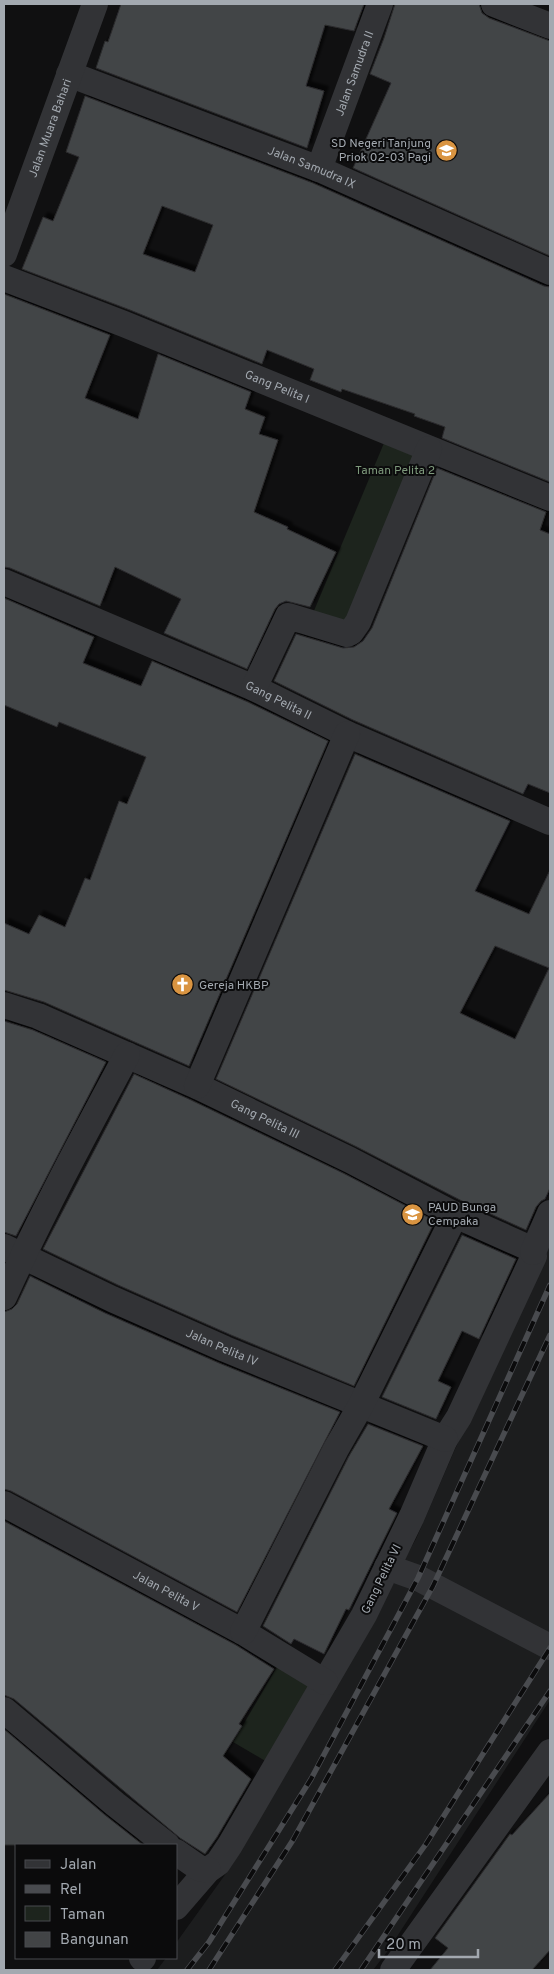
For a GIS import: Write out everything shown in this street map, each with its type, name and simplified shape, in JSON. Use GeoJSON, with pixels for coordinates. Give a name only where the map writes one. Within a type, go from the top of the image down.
{"type":"FeatureCollection","features":[{"type":"Feature","properties":{"kind":"street","name":"Jalan Muara Bahari"},"geometry":{"type":"LineString","coordinates":[[4,254],[95,4]]}},
{"type":"Feature","properties":{"kind":"street","name":"Jalan Samudra II"},"geometry":{"type":"LineString","coordinates":[[319,169],[380,4]]}},
{"type":"Feature","properties":{"kind":"street"},"geometry":{"type":"LineString","coordinates":[[494,4],[550,26]]}},
{"type":"Feature","properties":{"kind":"street","name":"Jalan Samudra IX"},"geometry":{"type":"LineString","coordinates":[[69,74],[319,169],[550,272]]}},
{"type":"Feature","properties":{"kind":"street","name":"Gang Pelita I"},"geometry":{"type":"LineString","coordinates":[[4,278],[269,383],[550,498]]}},
{"type":"Feature","properties":{"kind":"street"},"geometry":{"type":"LineString","coordinates":[[254,688],[288,616],[347,634],[351,632],[358,622],[429,449]]}},
{"type":"Feature","properties":{"kind":"street","name":"Gang Pelita II"},"geometry":{"type":"LineString","coordinates":[[4,582],[254,688],[346,734],[550,822]]}},
{"type":"Feature","properties":{"kind":"street"},"geometry":{"type":"LineString","coordinates":[[197,1086],[346,734]]}},
{"type":"Feature","properties":{"kind":"street","name":"Gang Pelita III"},"geometry":{"type":"LineString","coordinates":[[4,1005],[38,1016],[197,1086],[350,1160],[455,1215],[527,1248]]}},
{"type":"Feature","properties":{"kind":"street"},"geometry":{"type":"LineString","coordinates":[[4,1298],[13,1251],[127,1055]]}},
{"type":"Feature","properties":{"kind":"street","name":"Gang Pelita VI"},"geometry":{"type":"LineString","coordinates":[[178,1905],[208,1870],[218,1863],[230,1845],[364,1615],[388,1567],[445,1439],[459,1417],[533,1262],[527,1248],[550,1213]]}},
{"type":"Feature","properties":{"kind":"street"},"geometry":{"type":"LineString","coordinates":[[243,1632],[455,1215]]}},
{"type":"Feature","properties":{"kind":"street","name":"Jalan Pelita IV"},"geometry":{"type":"LineString","coordinates":[[13,1251],[170,1325],[445,1439]]}},
{"type":"Feature","properties":{"kind":"street","name":"Jalan Pelita V"},"geometry":{"type":"LineString","coordinates":[[4,1504],[243,1632],[326,1682]]}},
{"type":"Feature","properties":{"kind":"street"},"geometry":{"type":"LineString","coordinates":[[388,1567],[418,1578],[550,1647]]}},
{"type":"Feature","properties":{"kind":"street"},"geometry":{"type":"LineString","coordinates":[[4,1710],[115,1804],[166,1844]]}},
{"type":"Feature","properties":{"kind":"street"},"geometry":{"type":"LineString","coordinates":[[393,1970],[550,1752]]}},
{"type":"Feature","properties":{"kind":"street"},"geometry":{"type":"LineString","coordinates":[[178,1853],[199,1868],[208,1870]]}},
{"type":"Feature","properties":{"kind":"shaded area"},"geometry":{"type":"Polygon","coordinates":[[[550,1230],[550,1700],[387,1952],[373,1970],[157,1970],[165,1959],[178,1959],[178,1940],[232,1865],[416,1539],[550,1230]]]}},
{"type":"Feature","properties":{"kind":"green space","name":"Taman Pelita 2"},"geometry":{"type":"Polygon","coordinates":[[[384,443],[421,459],[347,630],[311,618],[384,443]]]}},
{"type":"Feature","properties":{"kind":"green space"},"geometry":{"type":"Polygon","coordinates":[[[281,1660],[316,1681],[267,1762],[233,1742],[281,1660]]]}},
{"type":"Feature","properties":{"kind":"building"},"geometry":{"type":"Polygon","coordinates":[[[121,4],[364,4],[354,31],[325,25],[306,86],[324,91],[307,148],[96,68],[105,41],[108,42],[121,4]]]}},
{"type":"Feature","properties":{"kind":"building"},"geometry":{"type":"Polygon","coordinates":[[[395,4],[479,4],[482,13],[489,18],[550,41],[550,256],[353,168],[391,83],[370,74],[395,4]]]}},
{"type":"Feature","properties":{"kind":"building"},"geometry":{"type":"Polygon","coordinates":[[[85,96],[313,183],[550,287],[550,482],[442,438],[445,427],[414,416],[415,414],[342,389],[341,392],[310,380],[314,369],[267,350],[262,364],[130,310],[22,269],[43,217],[53,221],[79,157],[66,152],[85,96]],[[162,206],[143,254],[195,272],[213,225],[162,206]]]}},
{"type":"Feature","properties":{"kind":"building"},"geometry":{"type":"Polygon","coordinates":[[[4,294],[110,335],[85,398],[138,419],[158,354],[251,392],[245,409],[265,417],[259,434],[278,440],[254,512],[336,552],[310,607],[286,601],[279,604],[275,609],[247,669],[164,633],[181,599],[115,567],[100,606],[4,567],[4,294]]]}},
{"type":"Feature","properties":{"kind":"building"},"geometry":{"type":"Polygon","coordinates":[[[437,468],[546,512],[540,530],[550,534],[550,793],[528,784],[523,794],[353,720],[274,681],[296,634],[343,648],[354,647],[363,641],[372,628],[437,468]]]}},
{"type":"Feature","properties":{"kind":"building"},"geometry":{"type":"Polygon","coordinates":[[[4,598],[94,637],[83,663],[141,686],[152,661],[248,702],[328,741],[189,1066],[44,1002],[4,990],[4,923],[29,934],[39,915],[65,927],[85,878],[90,880],[119,801],[127,804],[146,757],[59,722],[57,727],[4,705],[4,598]]]}},
{"type":"Feature","properties":{"kind":"building"},"geometry":{"type":"Polygon","coordinates":[[[355,754],[510,821],[475,891],[529,914],[550,870],[550,1188],[545,1199],[536,1207],[526,1230],[462,1201],[357,1147],[216,1079],[355,754]],[[495,946],[460,1013],[515,1039],[549,968],[495,946]]]}},
{"type":"Feature","properties":{"kind":"building"},"geometry":{"type":"Polygon","coordinates":[[[4,1021],[33,1030],[106,1062],[16,1236],[4,1232],[4,1021]]]}},
{"type":"Feature","properties":{"kind":"building"},"geometry":{"type":"Polygon","coordinates":[[[134,1074],[343,1173],[435,1221],[354,1386],[231,1335],[118,1285],[43,1249],[134,1074]]]}},
{"type":"Feature","properties":{"kind":"building"},"geometry":{"type":"Polygon","coordinates":[[[462,1235],[516,1259],[479,1339],[462,1331],[438,1381],[451,1387],[436,1419],[382,1397],[462,1235]]]}},
{"type":"Feature","properties":{"kind":"building"},"geometry":{"type":"Polygon","coordinates":[[[30,1276],[105,1313],[219,1363],[340,1412],[237,1612],[4,1489],[4,1312],[12,1309],[17,1304],[30,1276]]]}},
{"type":"Feature","properties":{"kind":"building"},"geometry":{"type":"Polygon","coordinates":[[[368,1424],[423,1446],[389,1509],[397,1513],[349,1610],[346,1609],[324,1654],[294,1639],[291,1644],[263,1626],[349,1456],[368,1424]]]}},
{"type":"Feature","properties":{"kind":"building"},"geometry":{"type":"Polygon","coordinates":[[[4,1521],[236,1645],[274,1669],[239,1724],[242,1726],[223,1756],[251,1779],[205,1854],[180,1838],[14,1699],[4,1695],[4,1521]]]}},
{"type":"Feature","properties":{"kind":"building"},"geometry":{"type":"Polygon","coordinates":[[[4,1729],[142,1844],[15,1844],[4,1845],[4,1729]]]}},
{"type":"Feature","properties":{"kind":"building"},"geometry":{"type":"Polygon","coordinates":[[[550,1793],[550,1950],[532,1970],[430,1970],[448,1948],[435,1938],[510,1834],[512,1835],[550,1793]]]}},
{"type":"Feature","properties":{"kind":"railway"},"geometry":{"type":"LineString","coordinates":[[187,1970],[209,1942],[311,1779],[418,1578],[550,1285]]}},
{"type":"Feature","properties":{"kind":"railway"},"geometry":{"type":"LineString","coordinates":[[209,1970],[293,1840],[433,1586],[550,1335]]}},
{"type":"Feature","properties":{"kind":"railway"},"geometry":{"type":"LineString","coordinates":[[335,1970],[426,1844],[550,1648]]}},
{"type":"Feature","properties":{"kind":"railway"},"geometry":{"type":"LineString","coordinates":[[361,1970],[550,1691]]}},
{"type":"Feature","properties":{"kind":"place","name":"SD Negeri Tanjung Priok 02-03 Pagi"},"geometry":{"type":"Point","coordinates":[447,150]}},
{"type":"Feature","properties":{"kind":"place","name":"Gereja HKBP"},"geometry":{"type":"Point","coordinates":[183,985]}},
{"type":"Feature","properties":{"kind":"place","name":"PAUD Bunga Cempaka"},"geometry":{"type":"Point","coordinates":[412,1214]}}]}
